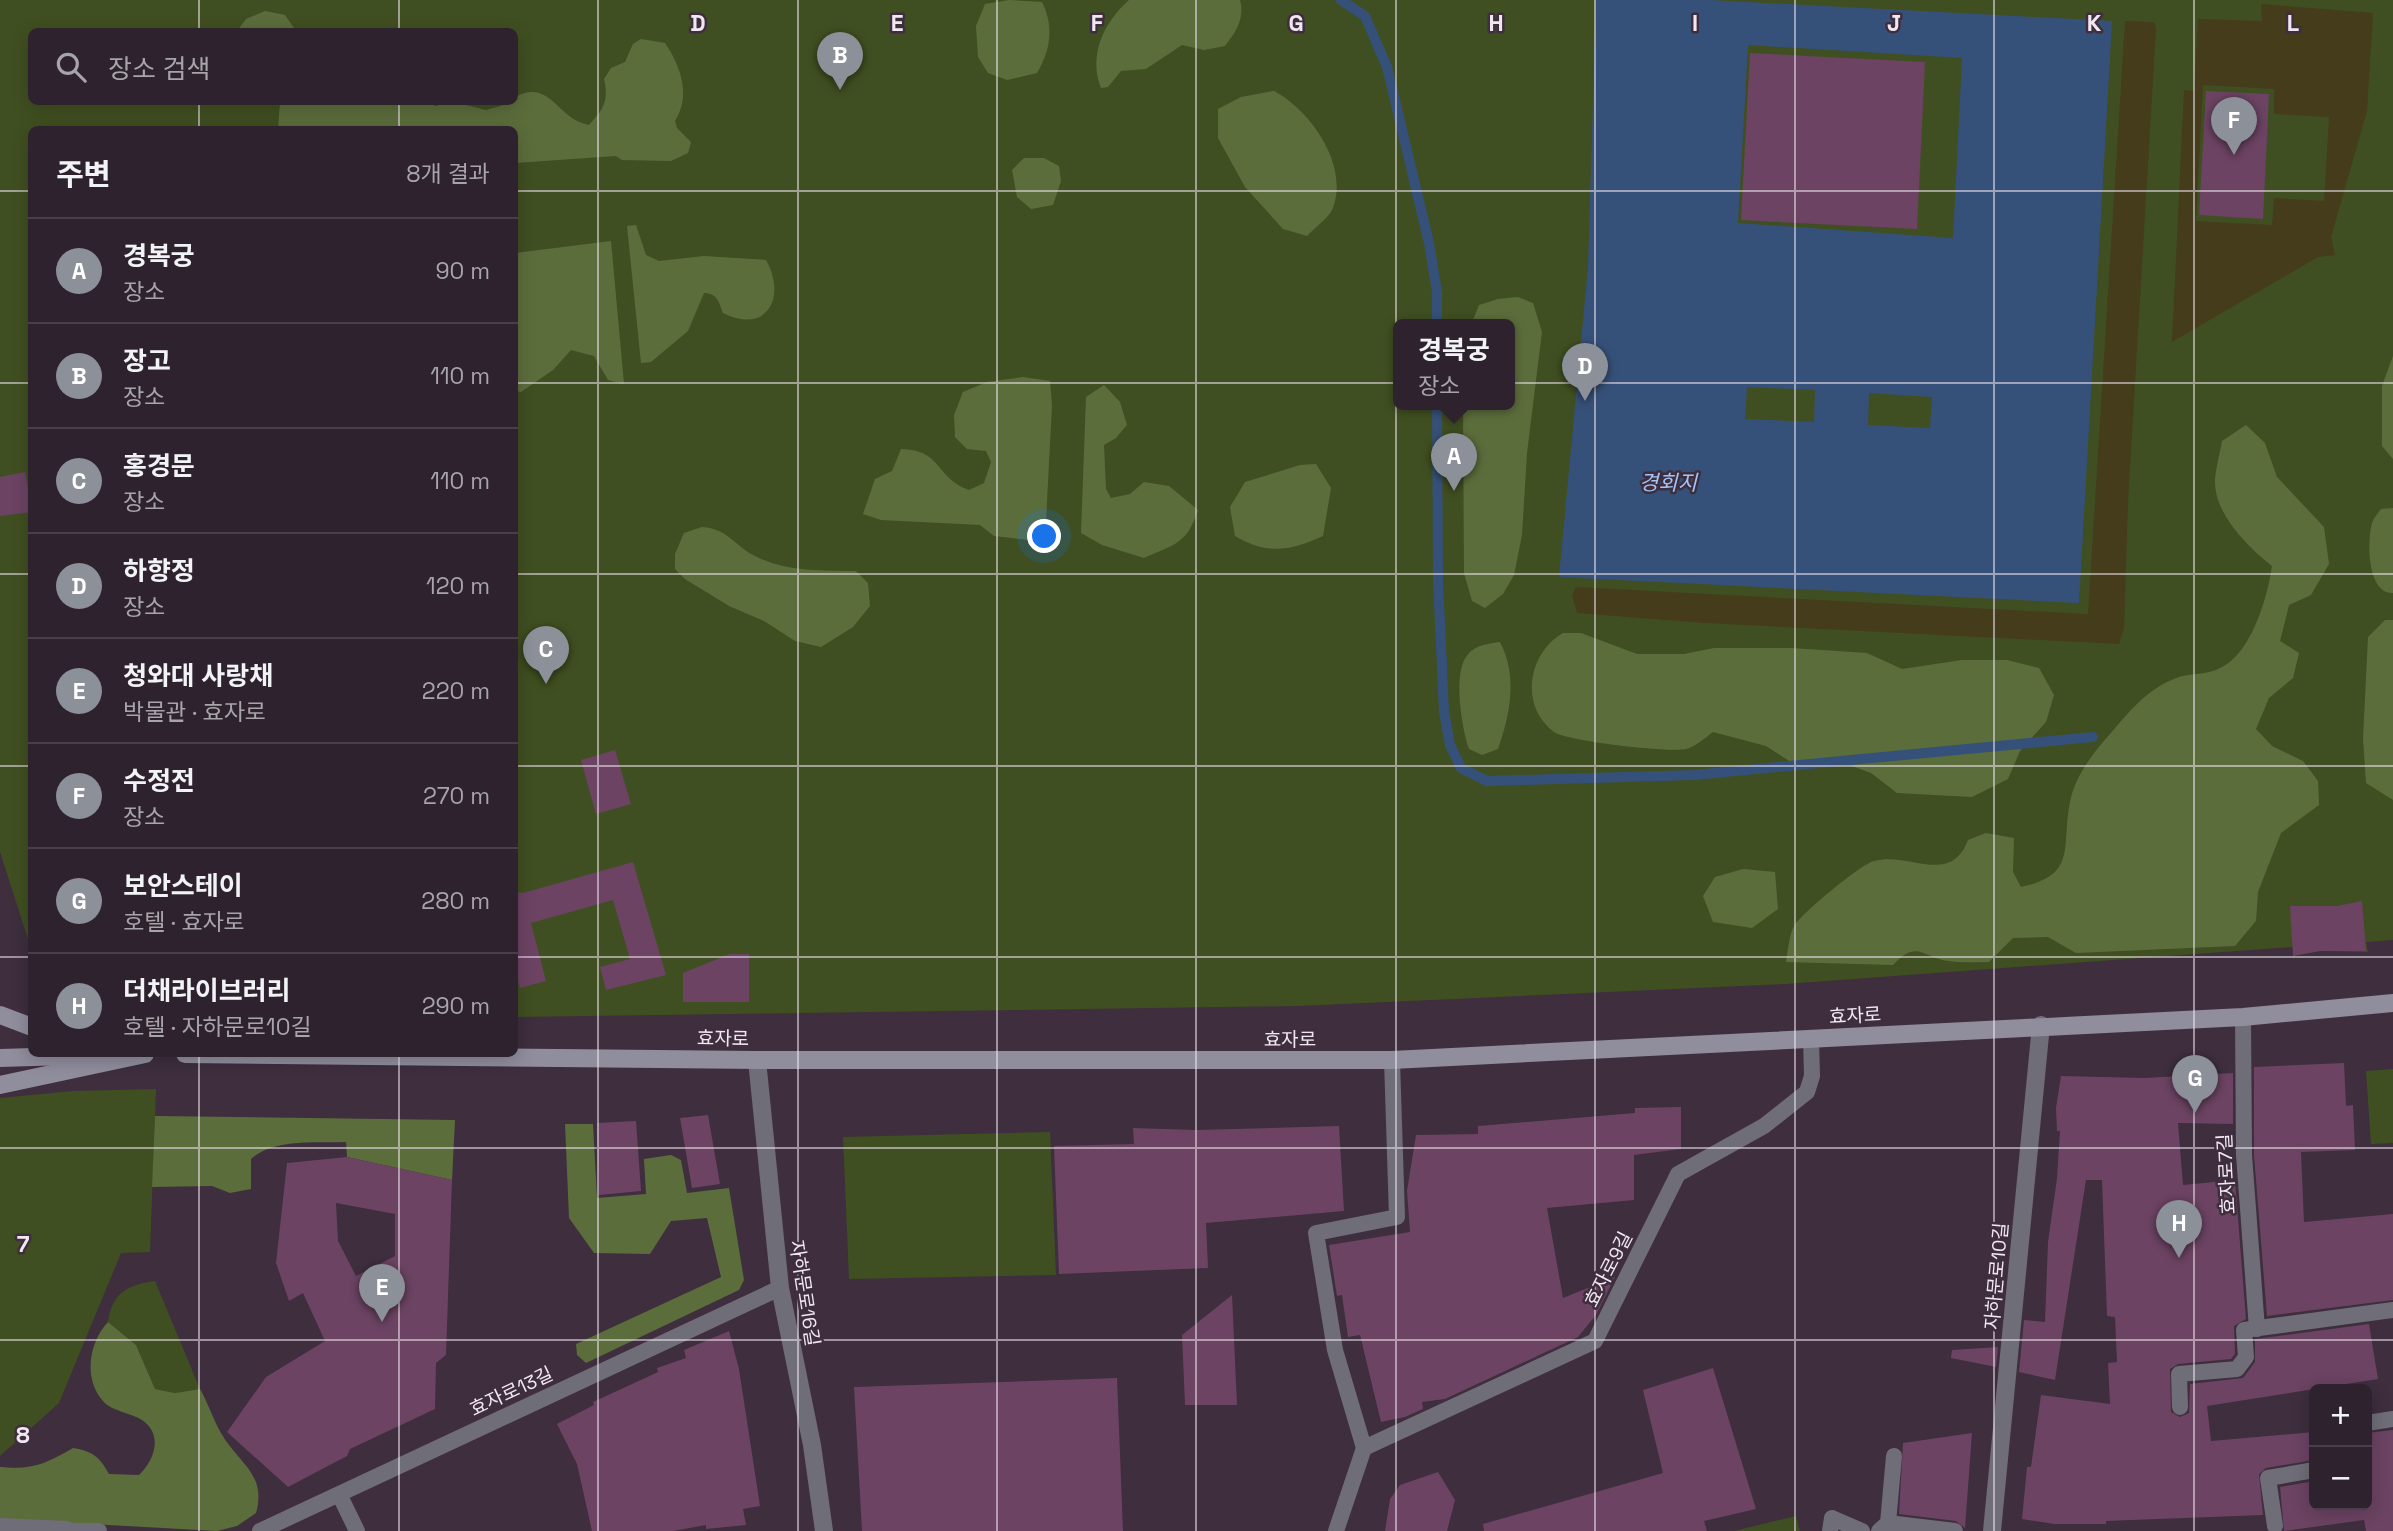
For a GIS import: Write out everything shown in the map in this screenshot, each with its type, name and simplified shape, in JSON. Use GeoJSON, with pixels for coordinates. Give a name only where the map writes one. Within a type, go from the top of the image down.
{"type":"FeatureCollection","features":[{"type":"Feature","properties":{"kind":"street","name":"효자로"},"geometry":{"type":"LineString","coordinates":[[471,1057],[1392,1060],[2243,1017],[2393,1003]]}},
{"type":"Feature","properties":{"kind":"street"},"geometry":{"type":"LineString","coordinates":[[0,1015],[28,1026]]}},
{"type":"Feature","properties":{"kind":"street","name":"자하문로10길"},"geometry":{"type":"LineString","coordinates":[[1992,1531],[2041,1026]]}},
{"type":"Feature","properties":{"kind":"street"},"geometry":{"type":"LineString","coordinates":[[0,1058],[34,1057]]}},
{"type":"Feature","properties":{"kind":"street"},"geometry":{"type":"LineString","coordinates":[[0,1085],[131,1057]]}},
{"type":"Feature","properties":{"kind":"street","name":"자하문로16길"},"geometry":{"type":"LineString","coordinates":[[757,1060],[780,1288],[812,1445],[824,1531]]}},
{"type":"Feature","properties":{"kind":"lane","name":"효자로7길"},"geometry":{"type":"LineString","coordinates":[[2180,1407],[2179,1374],[2237,1369],[2246,1357],[2245,1331],[2257,1329],[2244,1154],[2243,1017]]}},
{"type":"Feature","properties":{"kind":"lane","name":"효자로9길"},"geometry":{"type":"LineString","coordinates":[[1364,1448],[1595,1341],[1678,1174],[1764,1126],[1807,1091],[1812,1076],[1811,1038]]}},
{"type":"Feature","properties":{"kind":"lane"},"geometry":{"type":"LineString","coordinates":[[1336,1531],[1364,1448],[1335,1350],[1315,1233],[1397,1217],[1392,1060]]}},
{"type":"Feature","properties":{"kind":"lane","name":"효자로13길"},"geometry":{"type":"LineString","coordinates":[[260,1531],[340,1496],[780,1288]]}},
{"type":"Feature","properties":{"kind":"lane"},"geometry":{"type":"LineString","coordinates":[[2257,1329],[2393,1310]]}},
{"type":"Feature","properties":{"kind":"lane"},"geometry":{"type":"LineString","coordinates":[[2372,1422],[2393,1419]]}},
{"type":"Feature","properties":{"kind":"lane"},"geometry":{"type":"LineString","coordinates":[[1895,1455],[1883,1527],[1955,1531]]}},
{"type":"Feature","properties":{"kind":"lane"},"geometry":{"type":"LineString","coordinates":[[2274,1526],[2268,1478],[2309,1471]]}},
{"type":"Feature","properties":{"kind":"lane"},"geometry":{"type":"LineString","coordinates":[[340,1496],[357,1531]]}},
{"type":"Feature","properties":{"kind":"lane"},"geometry":{"type":"LineString","coordinates":[[1830,1531],[1832,1518],[1862,1531]]}},
{"type":"Feature","properties":{"kind":"lane"},"geometry":{"type":"LineString","coordinates":[[0,1525],[99,1531]]}},
{"type":"Feature","properties":{"kind":"green space"},"geometry":{"type":"Polygon","coordinates":[[[0,0],[2393,0],[2393,940],[2366,942],[2368,952],[2320,951],[2293,956],[2293,947],[1785,984],[1297,1006],[518,1017],[518,126],[28,126],[28,939],[0,852],[0,0]]]}},
{"type":"Feature","properties":{"kind":"green space"},"geometry":{"type":"Polygon","coordinates":[[[1009,0],[1042,2],[1048,20],[1049,38],[1037,73],[1007,80],[988,73],[978,57],[976,26],[985,4],[1009,0]]]}},
{"type":"Feature","properties":{"kind":"green space"},"geometry":{"type":"Polygon","coordinates":[[[1129,0],[1240,0],[1241,13],[1236,30],[1225,46],[1204,50],[1182,45],[1146,69],[1121,71],[1108,87],[1101,88],[1096,63],[1101,40],[1112,18],[1129,0]]]}},
{"type":"Feature","properties":{"kind":"green space"},"geometry":{"type":"Polygon","coordinates":[[[265,11],[285,15],[294,28],[239,28],[246,19],[265,11]]]}},
{"type":"Feature","properties":{"kind":"green space"},"geometry":{"type":"Polygon","coordinates":[[[641,39],[665,43],[679,71],[683,91],[680,111],[675,121],[677,128],[691,142],[688,153],[671,161],[622,160],[616,156],[518,163],[518,126],[278,126],[280,105],[466,105],[486,110],[504,105],[518,105],[518,96],[527,93],[546,96],[569,116],[589,125],[604,104],[604,79],[611,68],[625,62],[633,44],[641,39]]]}},
{"type":"Feature","properties":{"kind":"green space"},"geometry":{"type":"Polygon","coordinates":[[[1274,91],[1301,111],[1313,125],[1331,157],[1336,174],[1337,191],[1333,208],[1307,236],[1283,229],[1245,187],[1218,138],[1218,109],[1241,97],[1274,91]]]}},
{"type":"Feature","properties":{"kind":"green space"},"geometry":{"type":"Polygon","coordinates":[[[1024,158],[1044,158],[1059,166],[1061,181],[1053,205],[1031,209],[1017,197],[1012,170],[1024,158]]]}},
{"type":"Feature","properties":{"kind":"green space"},"geometry":{"type":"Polygon","coordinates":[[[636,225],[646,255],[659,261],[704,256],[766,260],[774,287],[769,309],[761,316],[738,319],[723,313],[715,296],[704,293],[688,331],[651,362],[641,363],[627,226],[636,225]]]}},
{"type":"Feature","properties":{"kind":"green space"},"geometry":{"type":"Polygon","coordinates":[[[611,241],[624,384],[608,380],[594,356],[571,350],[553,370],[518,392],[518,253],[611,241]]]}},
{"type":"Feature","properties":{"kind":"green space"},"geometry":{"type":"Polygon","coordinates":[[[1518,297],[1533,303],[1542,332],[1527,453],[1522,535],[1514,575],[1503,594],[1485,608],[1472,601],[1464,573],[1463,410],[1515,410],[1515,319],[1473,319],[1479,305],[1518,297]]]}},
{"type":"Feature","properties":{"kind":"green space"},"geometry":{"type":"Polygon","coordinates":[[[2393,356],[2393,459],[2382,446],[2382,386],[2393,356]]]}},
{"type":"Feature","properties":{"kind":"green space"},"geometry":{"type":"Polygon","coordinates":[[[1023,377],[1050,381],[1052,405],[1046,521],[1028,540],[994,536],[980,525],[881,520],[863,514],[875,479],[892,471],[901,449],[925,454],[950,479],[969,490],[984,483],[991,462],[986,451],[967,449],[955,437],[954,415],[963,392],[987,382],[1023,377]]]}},
{"type":"Feature","properties":{"kind":"green space"},"geometry":{"type":"Polygon","coordinates":[[[1104,385],[1120,402],[1127,425],[1116,438],[1104,445],[1106,489],[1111,498],[1130,494],[1144,482],[1169,486],[1198,510],[1184,536],[1172,546],[1144,558],[1102,545],[1081,533],[1086,397],[1104,385]]]}},
{"type":"Feature","properties":{"kind":"green space"},"geometry":{"type":"Polygon","coordinates":[[[2246,425],[2265,443],[2277,477],[2324,527],[2329,564],[2311,595],[2289,605],[2280,641],[2299,653],[2293,678],[2269,698],[2256,729],[2272,746],[2303,761],[2318,781],[2319,805],[2281,833],[2258,892],[2256,921],[2235,946],[2076,953],[2048,937],[2013,938],[1989,962],[1948,961],[1914,951],[1901,957],[1893,965],[1786,962],[1791,934],[1799,920],[1845,880],[1874,861],[1887,859],[1940,865],[1951,862],[1960,854],[1968,840],[1986,833],[2014,838],[2013,872],[2021,887],[2039,882],[2059,867],[2066,846],[2072,792],[2080,774],[2097,749],[2131,710],[2155,689],[2179,677],[2211,672],[2228,663],[2239,653],[2255,626],[2272,566],[2243,539],[2226,517],[2216,493],[2215,480],[2222,441],[2246,425]]]}},
{"type":"Feature","properties":{"kind":"green space"},"geometry":{"type":"Polygon","coordinates":[[[1316,464],[1331,488],[1323,536],[1290,548],[1279,549],[1258,546],[1235,536],[1230,507],[1245,482],[1300,465],[1316,464]]]}},
{"type":"Feature","properties":{"kind":"green space"},"geometry":{"type":"Polygon","coordinates":[[[2393,508],[2393,593],[2384,591],[2378,585],[2371,565],[2370,542],[2372,523],[2376,516],[2381,509],[2393,508]]]}},
{"type":"Feature","properties":{"kind":"green space"},"geometry":{"type":"Polygon","coordinates":[[[702,527],[718,531],[746,551],[777,565],[856,571],[868,583],[870,606],[853,627],[821,647],[795,641],[764,621],[729,606],[685,579],[675,569],[675,554],[684,533],[702,527]]]}},
{"type":"Feature","properties":{"kind":"green space"},"geometry":{"type":"Polygon","coordinates":[[[2385,620],[2393,620],[2393,800],[2366,783],[2363,739],[2368,637],[2385,620]]]}},
{"type":"Feature","properties":{"kind":"green space"},"geometry":{"type":"Polygon","coordinates":[[[1563,633],[1581,633],[1637,654],[1684,654],[1714,648],[1791,648],[1867,653],[1902,669],[1962,660],[2007,660],[2039,668],[2054,695],[2046,722],[2020,751],[2008,779],[1972,797],[1897,793],[1871,773],[1844,763],[1797,766],[1766,746],[1713,732],[1693,746],[1676,750],[1597,742],[1554,732],[1543,721],[1536,708],[1532,695],[1532,680],[1542,653],[1563,633]]]}},
{"type":"Feature","properties":{"kind":"green space"},"geometry":{"type":"Polygon","coordinates":[[[1500,642],[1509,668],[1509,709],[1498,749],[1482,755],[1469,749],[1466,740],[1460,703],[1460,677],[1469,653],[1481,646],[1500,642]]]}},
{"type":"Feature","properties":{"kind":"green space"},"geometry":{"type":"Polygon","coordinates":[[[1743,869],[1775,872],[1778,909],[1752,928],[1713,922],[1703,896],[1715,877],[1743,869]]]}},
{"type":"Feature","properties":{"kind":"green space"},"geometry":{"type":"Polygon","coordinates":[[[2393,1069],[2393,1143],[2371,1144],[2366,1071],[2393,1069]]]}},
{"type":"Feature","properties":{"kind":"green space"},"geometry":{"type":"Polygon","coordinates":[[[156,1089],[150,1252],[121,1253],[59,1403],[0,1456],[0,1098],[73,1091],[156,1089]]]}},
{"type":"Feature","properties":{"kind":"green space"},"geometry":{"type":"Polygon","coordinates":[[[155,1116],[455,1120],[452,1180],[347,1157],[346,1142],[309,1142],[271,1148],[251,1159],[251,1189],[230,1193],[212,1186],[152,1187],[155,1116]]]}},
{"type":"Feature","properties":{"kind":"green space"},"geometry":{"type":"Polygon","coordinates":[[[565,1124],[593,1124],[597,1198],[646,1194],[644,1159],[671,1155],[681,1160],[687,1193],[729,1188],[744,1280],[739,1290],[586,1363],[577,1355],[576,1344],[721,1277],[707,1218],[671,1221],[650,1254],[594,1253],[569,1218],[565,1124]]]}},
{"type":"Feature","properties":{"kind":"green space"},"geometry":{"type":"Polygon","coordinates":[[[1050,1132],[1056,1275],[849,1279],[843,1137],[1050,1132]]]}},
{"type":"Feature","properties":{"kind":"green space"},"geometry":{"type":"Polygon","coordinates":[[[155,1281],[200,1389],[175,1393],[155,1389],[136,1345],[108,1322],[113,1304],[122,1292],[136,1285],[155,1281]]]}},
{"type":"Feature","properties":{"kind":"green space"},"geometry":{"type":"Polygon","coordinates":[[[108,1322],[136,1345],[155,1389],[175,1393],[200,1389],[221,1433],[255,1479],[258,1488],[256,1513],[237,1526],[217,1531],[0,1519],[0,1467],[21,1468],[38,1465],[73,1448],[95,1456],[109,1474],[139,1475],[149,1463],[155,1440],[149,1426],[103,1401],[93,1382],[93,1350],[108,1322]]]}},
{"type":"Feature","properties":{"kind":"green space"},"geometry":{"type":"Polygon","coordinates":[[[1796,1516],[1800,1531],[1734,1531],[1796,1516]]]}},
{"type":"Feature","properties":{"kind":"sand"},"geometry":{"type":"Polygon","coordinates":[[[2261,4],[2373,13],[2367,111],[2331,237],[2335,255],[2318,257],[2172,342],[2184,90],[2194,91],[2198,19],[2262,21],[2261,4]],[[2203,85],[2196,221],[2272,225],[2274,198],[2324,201],[2329,117],[2274,114],[2274,89],[2203,85]]]}},
{"type":"Feature","properties":{"kind":"sand"},"geometry":{"type":"Polygon","coordinates":[[[2125,21],[2154,22],[2156,28],[2128,502],[2124,627],[2119,644],[1704,623],[1577,613],[1572,595],[1576,587],[2088,614],[2125,21]]]}},
{"type":"Feature","properties":{"kind":"water","name":"경회지"},"geometry":{"type":"Polygon","coordinates":[[[1596,0],[1710,0],[2112,21],[2079,603],[1559,577],[1588,267],[1596,0]],[[1748,45],[1738,223],[1953,238],[1962,58],[1748,45]],[[1747,387],[1745,419],[1814,422],[1815,390],[1747,387]],[[1869,393],[1868,425],[1930,428],[1932,397],[1869,393]]]}},
{"type":"Feature","properties":{"kind":"building"},"geometry":{"type":"Polygon","coordinates":[[[1750,53],[1925,62],[1917,229],[1741,220],[1750,53]]]}},
{"type":"Feature","properties":{"kind":"building"},"geometry":{"type":"Polygon","coordinates":[[[2206,91],[2269,94],[2263,219],[2199,215],[2206,91]]]}},
{"type":"Feature","properties":{"kind":"building"},"geometry":{"type":"Polygon","coordinates":[[[25,472],[28,512],[0,516],[0,477],[25,472]]]}},
{"type":"Feature","properties":{"kind":"building"},"geometry":{"type":"Polygon","coordinates":[[[615,750],[631,804],[596,814],[581,760],[615,750]]]}},
{"type":"Feature","properties":{"kind":"building"},"geometry":{"type":"Polygon","coordinates":[[[633,862],[666,975],[606,990],[600,967],[630,959],[613,900],[531,923],[546,981],[520,988],[518,892],[633,862]]]}},
{"type":"Feature","properties":{"kind":"building"},"geometry":{"type":"Polygon","coordinates":[[[2362,901],[2366,951],[2320,951],[2293,956],[2290,906],[2337,906],[2362,901]]]}},
{"type":"Feature","properties":{"kind":"building"},"geometry":{"type":"Polygon","coordinates":[[[730,954],[749,954],[749,1002],[683,1002],[683,973],[730,954]]]}},
{"type":"Feature","properties":{"kind":"building"},"geometry":{"type":"Polygon","coordinates":[[[2344,1063],[2346,1106],[2353,1105],[2355,1150],[2301,1152],[2304,1222],[2393,1214],[2393,1300],[2267,1316],[2254,1155],[2254,1067],[2344,1063]]]}},
{"type":"Feature","properties":{"kind":"building"},"geometry":{"type":"Polygon","coordinates":[[[2233,1073],[2233,1124],[2178,1123],[2183,1185],[2235,1180],[2246,1319],[2234,1326],[2235,1354],[2231,1359],[2178,1364],[2170,1369],[2171,1412],[2180,1417],[2189,1413],[2190,1384],[2243,1378],[2255,1362],[2255,1339],[2369,1324],[2378,1379],[2346,1384],[2309,1384],[2309,1390],[2207,1406],[2211,1441],[2309,1432],[2309,1461],[2266,1468],[2259,1474],[2263,1515],[2106,1521],[2106,1524],[2054,1524],[2022,1519],[2027,1467],[2031,1467],[2041,1395],[2110,1404],[2108,1363],[2117,1362],[2115,1317],[2107,1316],[2102,1180],[2086,1180],[2055,1380],[2019,1372],[2024,1320],[2045,1322],[2048,1242],[2060,1131],[2057,1131],[2056,1108],[2061,1076],[2145,1078],[2233,1073]]]}},
{"type":"Feature","properties":{"kind":"building"},"geometry":{"type":"Polygon","coordinates":[[[1681,1107],[1681,1149],[1634,1155],[1634,1200],[1547,1208],[1563,1298],[1615,1277],[1596,1315],[1578,1337],[1445,1399],[1422,1402],[1423,1409],[1405,1417],[1381,1422],[1360,1335],[1348,1337],[1342,1295],[1337,1296],[1329,1245],[1410,1232],[1407,1191],[1416,1135],[1478,1134],[1478,1126],[1635,1113],[1635,1108],[1681,1107]]]}},
{"type":"Feature","properties":{"kind":"building"},"geometry":{"type":"Polygon","coordinates":[[[708,1115],[720,1184],[692,1188],[680,1118],[708,1115]]]}},
{"type":"Feature","properties":{"kind":"building"},"geometry":{"type":"Polygon","coordinates":[[[636,1121],[641,1191],[599,1195],[597,1123],[636,1121]]]}},
{"type":"Feature","properties":{"kind":"building"},"geometry":{"type":"Polygon","coordinates":[[[1339,1126],[1344,1211],[1206,1223],[1208,1268],[1059,1274],[1054,1146],[1134,1144],[1133,1128],[1197,1130],[1339,1126]]]}},
{"type":"Feature","properties":{"kind":"building"},"geometry":{"type":"Polygon","coordinates":[[[347,1157],[452,1180],[446,1355],[436,1363],[435,1409],[350,1449],[347,1456],[288,1487],[227,1432],[266,1377],[325,1341],[303,1293],[289,1301],[276,1263],[287,1163],[347,1157]],[[336,1203],[338,1241],[356,1276],[395,1256],[395,1214],[336,1203]]]}},
{"type":"Feature","properties":{"kind":"building"},"geometry":{"type":"Polygon","coordinates":[[[1232,1295],[1237,1405],[1185,1405],[1182,1335],[1232,1295]]]}},
{"type":"Feature","properties":{"kind":"building"},"geometry":{"type":"Polygon","coordinates":[[[729,1331],[739,1369],[760,1506],[743,1509],[746,1525],[706,1529],[706,1525],[673,1531],[592,1531],[577,1464],[557,1424],[594,1405],[593,1402],[658,1372],[657,1368],[686,1358],[684,1350],[729,1331]]]}},
{"type":"Feature","properties":{"kind":"building"},"geometry":{"type":"Polygon","coordinates":[[[1998,1347],[1996,1367],[1951,1358],[1952,1350],[1998,1347]]]}},
{"type":"Feature","properties":{"kind":"building"},"geometry":{"type":"Polygon","coordinates":[[[1713,1368],[1756,1509],[1704,1521],[1707,1531],[1484,1531],[1483,1524],[1663,1473],[1643,1390],[1713,1368]]]}},
{"type":"Feature","properties":{"kind":"building"},"geometry":{"type":"Polygon","coordinates":[[[1117,1378],[1123,1531],[862,1531],[854,1387],[1117,1378]]]}},
{"type":"Feature","properties":{"kind":"building"},"geometry":{"type":"Polygon","coordinates":[[[2393,1430],[2393,1531],[2366,1531],[2364,1520],[2284,1531],[2280,1487],[2309,1482],[2309,1510],[2372,1510],[2372,1432],[2393,1430]]]}},
{"type":"Feature","properties":{"kind":"building"},"geometry":{"type":"Polygon","coordinates":[[[1972,1433],[1965,1528],[1956,1521],[1899,1514],[1903,1443],[1972,1433]]]}},
{"type":"Feature","properties":{"kind":"building"},"geometry":{"type":"Polygon","coordinates":[[[1438,1472],[1455,1500],[1447,1531],[1385,1531],[1390,1499],[1400,1485],[1438,1472]]]}},
{"type":"Feature","properties":{"kind":"waterway"},"geometry":{"type":"LineString","coordinates":[[1341,0],[1365,16],[1387,67],[1429,243],[1437,292],[1437,319]]}},
{"type":"Feature","properties":{"kind":"waterway"},"geometry":{"type":"LineString","coordinates":[[1437,410],[1438,580],[1444,712],[1450,745],[1461,768],[1487,781],[1694,775],[2093,737]]}},
{"type":"Feature","properties":{"kind":"place","name":"장고"},"geometry":{"type":"Point","coordinates":[840,90]}},
{"type":"Feature","properties":{"kind":"place","name":"수정전"},"geometry":{"type":"Point","coordinates":[2234,155]}},
{"type":"Feature","properties":{"kind":"place","name":"하향정"},"geometry":{"type":"Point","coordinates":[1585,401]}},
{"type":"Feature","properties":{"kind":"place","name":"경복궁"},"geometry":{"type":"Point","coordinates":[1454,491]}},
{"type":"Feature","properties":{"kind":"place","name":"홍경문"},"geometry":{"type":"Point","coordinates":[546,684]}},
{"type":"Feature","properties":{"kind":"place","name":"보안스테이"},"geometry":{"type":"Point","coordinates":[2195,1113]}},
{"type":"Feature","properties":{"kind":"place","name":"더채라이브러리"},"geometry":{"type":"Point","coordinates":[2179,1258]}},
{"type":"Feature","properties":{"kind":"place","name":"청와대 사랑채"},"geometry":{"type":"Point","coordinates":[382,1322]}}]}
